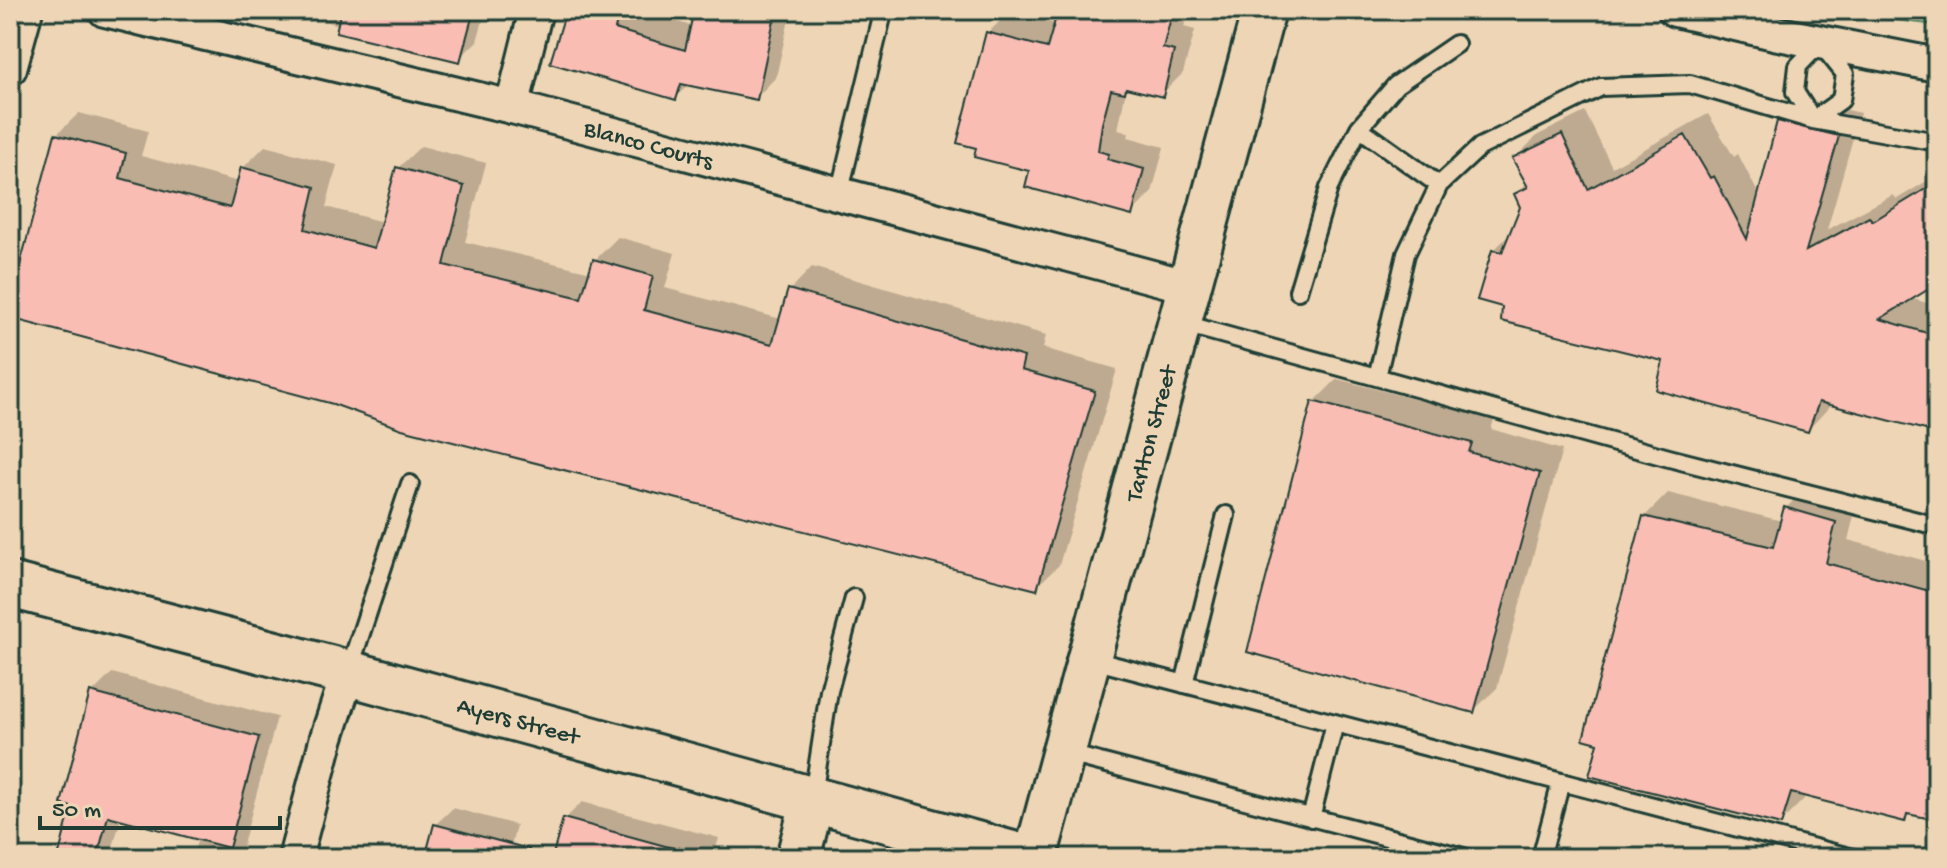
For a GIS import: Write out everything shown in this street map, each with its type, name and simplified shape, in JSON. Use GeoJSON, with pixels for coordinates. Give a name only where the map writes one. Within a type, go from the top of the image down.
{"type":"FeatureCollection","features":[{"type":"Feature","properties":{"kind":"main road","name":"Ayers Street"},"geometry":{"type":"LineString","coordinates":[[10,585],[348,673],[1027,858]]}},
{"type":"Feature","properties":{"kind":"street"},"geometry":{"type":"LineString","coordinates":[[10,68],[26,10]]}},
{"type":"Feature","properties":{"kind":"street","name":"Blanco Courts"},"geometry":{"type":"LineString","coordinates":[[105,10],[512,107],[839,194],[1186,305]]}},
{"type":"Feature","properties":{"kind":"street"},"geometry":{"type":"LineString","coordinates":[[512,107],[536,10]]}},
{"type":"Feature","properties":{"kind":"street","name":"Tarlton Street"},"geometry":{"type":"LineString","coordinates":[[1035,858],[1264,10]]}},
{"type":"Feature","properties":{"kind":"street"},"geometry":{"type":"LineString","coordinates":[[1675,10],[1820,43],[1937,65]]}},
{"type":"Feature","properties":{"kind":"street"},"geometry":{"type":"LineString","coordinates":[[295,858],[327,737],[348,673]]}},
{"type":"Feature","properties":{"kind":"street"},"geometry":{"type":"LineString","coordinates":[[798,858],[813,799]]}},
{"type":"Feature","properties":{"kind":"lane"},"geometry":{"type":"LineString","coordinates":[[839,194],[883,13]]}},
{"type":"Feature","properties":{"kind":"lane"},"geometry":{"type":"LineString","coordinates":[[1820,43],[1845,74],[1841,100],[1813,120],[1795,92],[1798,66],[1820,43]]}},
{"type":"Feature","properties":{"kind":"lane"},"geometry":{"type":"LineString","coordinates":[[1298,291],[1329,188],[1359,128],[1396,85],[1456,44]]}},
{"type":"Feature","properties":{"kind":"lane"},"geometry":{"type":"LineString","coordinates":[[1377,377],[1406,254],[1439,185],[1480,147],[1601,87],[1690,84],[1813,120],[1937,142]]}},
{"type":"Feature","properties":{"kind":"lane"},"geometry":{"type":"LineString","coordinates":[[1359,128],[1439,185]]}},
{"type":"Feature","properties":{"kind":"lane"},"geometry":{"type":"LineString","coordinates":[[1186,305],[1377,377],[1669,458],[1937,526]]}},
{"type":"Feature","properties":{"kind":"lane"},"geometry":{"type":"LineString","coordinates":[[348,673],[410,484]]}},
{"type":"Feature","properties":{"kind":"lane"},"geometry":{"type":"LineString","coordinates":[[1184,684],[1226,515]]}},
{"type":"Feature","properties":{"kind":"lane"},"geometry":{"type":"LineString","coordinates":[[813,799],[829,691],[854,598]]}},
{"type":"Feature","properties":{"kind":"lane"},"geometry":{"type":"LineString","coordinates":[[1089,659],[1561,782],[1791,850],[1853,858]]}},
{"type":"Feature","properties":{"kind":"lane"},"geometry":{"type":"LineString","coordinates":[[1311,818],[1335,723]]}},
{"type":"Feature","properties":{"kind":"lane"},"geometry":{"type":"LineString","coordinates":[[1063,753],[1467,858]]}},
{"type":"Feature","properties":{"kind":"lane"},"geometry":{"type":"LineString","coordinates":[[1541,858],[1561,782]]}},
{"type":"Feature","properties":{"kind":"green space"},"geometry":{"type":"Polygon","coordinates":[[[1822,10],[1937,10],[1937,25],[1830,12],[1822,10]]]}},
{"type":"Feature","properties":{"kind":"building"},"geometry":{"type":"Polygon","coordinates":[[[341,10],[474,10],[460,62],[336,32],[341,10]]]}},
{"type":"Feature","properties":{"kind":"building"},"geometry":{"type":"Polygon","coordinates":[[[593,10],[620,10],[615,29],[685,50],[694,10],[776,10],[757,100],[681,84],[676,100],[550,63],[565,14],[590,22],[593,10]]]}},
{"type":"Feature","properties":{"kind":"building"},"geometry":{"type":"Polygon","coordinates":[[[1058,10],[1173,10],[1163,48],[1174,51],[1163,97],[1126,88],[1125,93],[1111,90],[1102,124],[1098,151],[1109,154],[1107,159],[1144,169],[1132,216],[1025,187],[1029,171],[974,157],[976,148],[957,143],[986,32],[1047,48],[1058,10]]]}},
{"type":"Feature","properties":{"kind":"building"},"geometry":{"type":"Polygon","coordinates":[[[1777,121],[1839,136],[1806,251],[1869,217],[1873,221],[1937,182],[1937,284],[1880,319],[1937,336],[1937,433],[1819,402],[1808,432],[1656,390],[1663,361],[1501,321],[1502,307],[1477,300],[1492,250],[1502,252],[1520,207],[1514,194],[1528,187],[1512,158],[1562,134],[1588,189],[1685,135],[1710,178],[1714,176],[1747,239],[1777,121]]]}},
{"type":"Feature","properties":{"kind":"building"},"geometry":{"type":"Polygon","coordinates":[[[55,134],[126,153],[120,178],[230,208],[241,167],[315,187],[305,229],[374,248],[396,167],[464,186],[444,265],[581,298],[593,259],[653,276],[644,310],[772,344],[788,289],[1024,357],[1021,370],[1095,391],[1037,590],[402,429],[333,404],[10,318],[10,302],[55,134]]]}},
{"type":"Feature","properties":{"kind":"building"},"geometry":{"type":"Polygon","coordinates":[[[1312,401],[1472,443],[1469,452],[1540,473],[1474,713],[1247,652],[1312,401]]]}},
{"type":"Feature","properties":{"kind":"building"},"geometry":{"type":"Polygon","coordinates":[[[1784,507],[1836,522],[1826,563],[1937,593],[1937,802],[1932,819],[1907,814],[1905,822],[1791,793],[1781,825],[1589,776],[1598,743],[1583,739],[1643,516],[1773,547],[1784,507]]]}},
{"type":"Feature","properties":{"kind":"building"},"geometry":{"type":"Polygon","coordinates":[[[90,692],[259,737],[229,848],[108,816],[97,858],[58,858],[71,807],[61,804],[90,692]]]}},
{"type":"Feature","properties":{"kind":"building"},"geometry":{"type":"Polygon","coordinates":[[[563,818],[680,850],[679,858],[552,858],[563,818]]]}},
{"type":"Feature","properties":{"kind":"building"},"geometry":{"type":"Polygon","coordinates":[[[434,824],[529,849],[528,858],[425,858],[434,824]]]}}]}
